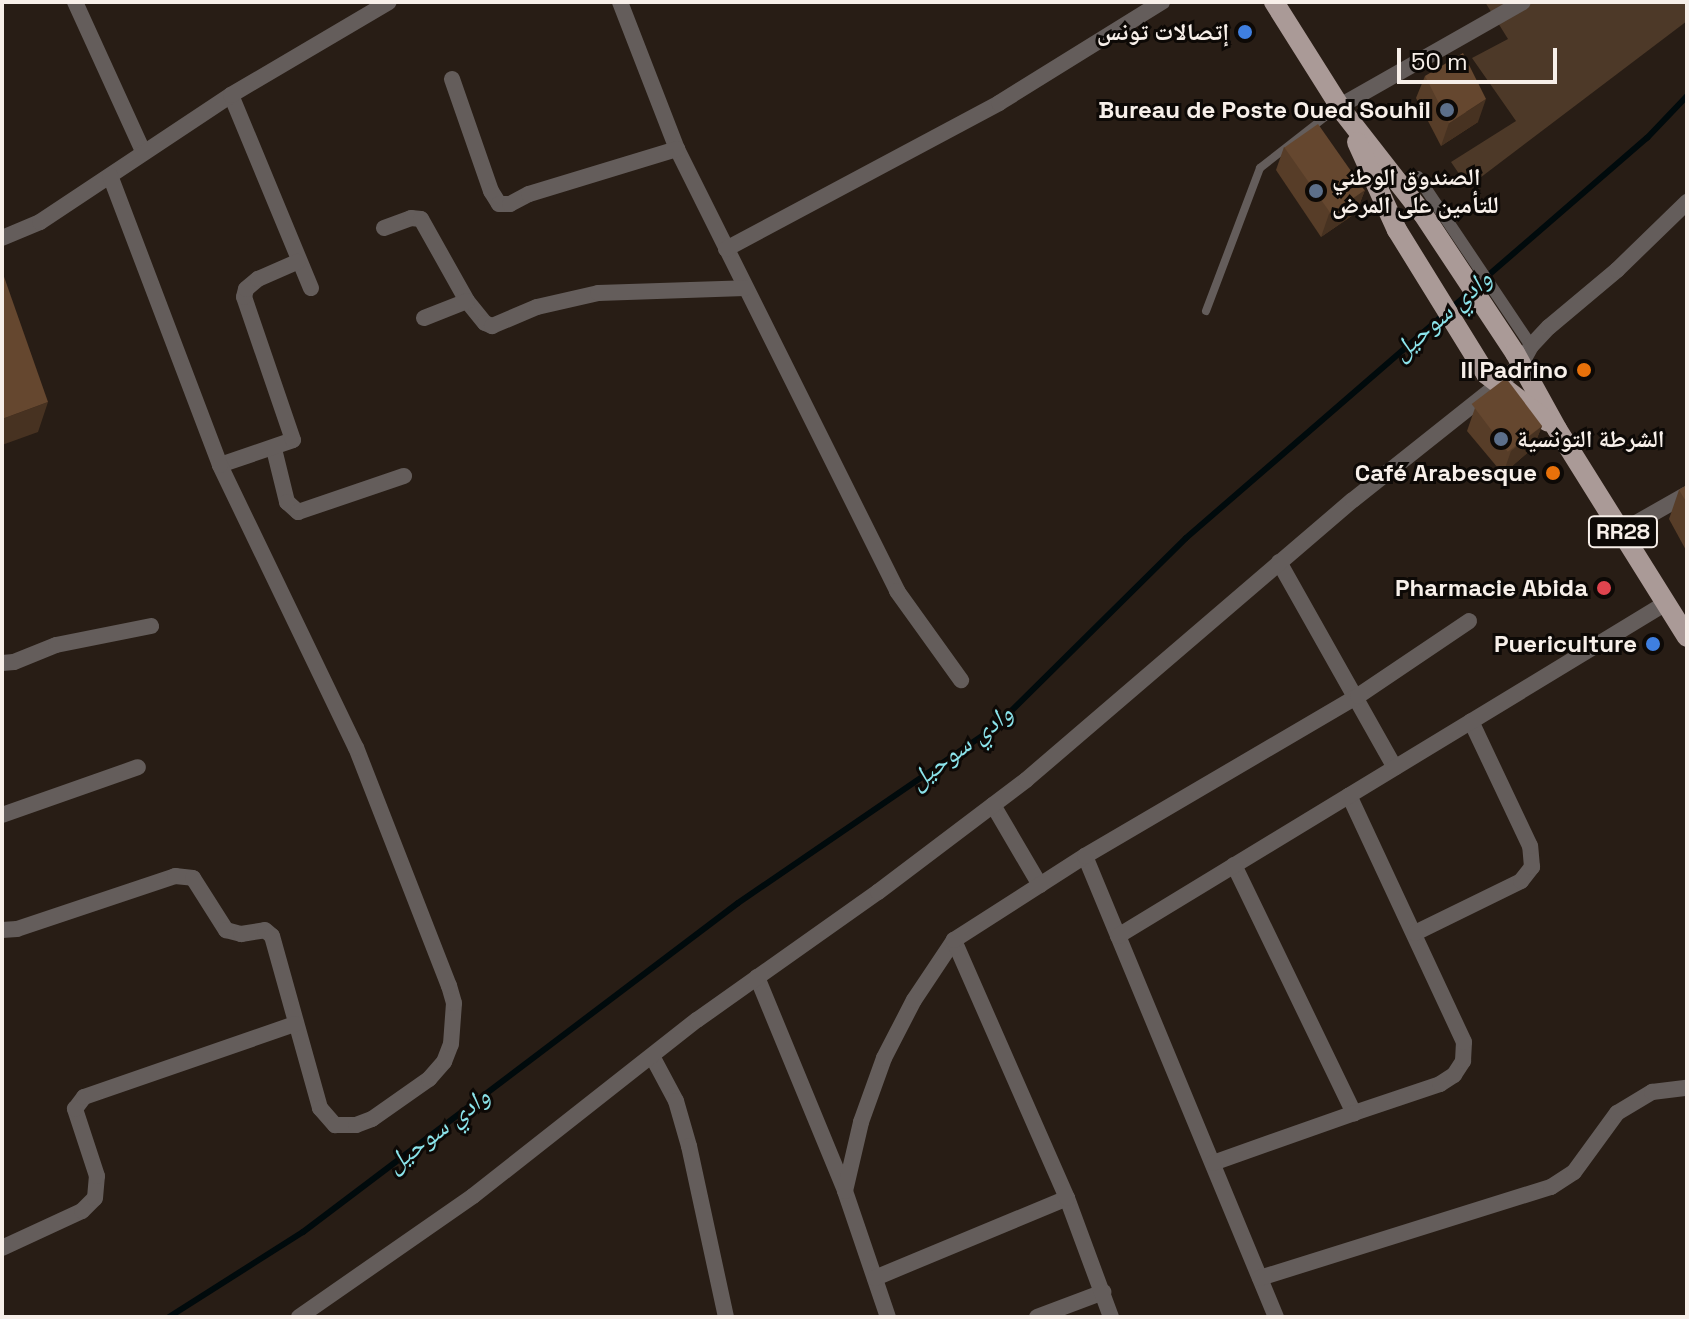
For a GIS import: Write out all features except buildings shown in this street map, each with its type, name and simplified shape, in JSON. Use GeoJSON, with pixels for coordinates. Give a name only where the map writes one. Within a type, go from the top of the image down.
{"type":"FeatureCollection","features":[{"type":"Feature","properties":{"kind":"main road","name":"RR28"},"geometry":{"type":"LineString","coordinates":[[1274,2],[1342,109],[1522,349],[1557,429],[1687,637]]}},
{"type":"Feature","properties":{"kind":"main road","name":"RR28"},"geometry":{"type":"LineString","coordinates":[[1342,109],[1397,230],[1493,378],[1557,429]]}},
{"type":"Feature","properties":{"kind":"street"},"geometry":{"type":"LineString","coordinates":[[75,2],[143,151]]}},
{"type":"Feature","properties":{"kind":"street"},"geometry":{"type":"LineString","coordinates":[[2,238],[40,222],[231,95],[389,2]]}},
{"type":"Feature","properties":{"kind":"street"},"geometry":{"type":"LineString","coordinates":[[620,2],[677,149],[897,591],[961,680]]}},
{"type":"Feature","properties":{"kind":"street"},"geometry":{"type":"LineString","coordinates":[[726,249],[999,103],[1162,2]]}},
{"type":"Feature","properties":{"kind":"street"},"geometry":{"type":"LineString","coordinates":[[1342,109],[1515,4]]}},
{"type":"Feature","properties":{"kind":"street"},"geometry":{"type":"LineString","coordinates":[[452,79],[491,191],[499,204],[510,204],[529,194],[677,149]]}},
{"type":"Feature","properties":{"kind":"street"},"geometry":{"type":"LineString","coordinates":[[231,95],[297,262],[311,288]]}},
{"type":"Feature","properties":{"kind":"street"},"geometry":{"type":"LineString","coordinates":[[2,930],[17,929],[175,876],[186,876],[201,885],[226,930],[241,934],[258,929],[269,932],[320,1108],[328,1122],[345,1127],[372,1119],[429,1079],[444,1062],[451,1044],[454,1003],[356,748],[220,465],[110,176]]}},
{"type":"Feature","properties":{"kind":"street"},"geometry":{"type":"LineString","coordinates":[[1418,177],[1522,349]]}},
{"type":"Feature","properties":{"kind":"street"},"geometry":{"type":"LineString","coordinates":[[299,1317],[473,1196],[757,977],[993,805],[1493,378],[1687,202]]}},
{"type":"Feature","properties":{"kind":"street"},"geometry":{"type":"LineString","coordinates":[[384,228],[411,218],[421,219],[467,301],[485,323],[492,326],[537,307],[598,293],[745,288]]}},
{"type":"Feature","properties":{"kind":"street"},"geometry":{"type":"LineString","coordinates":[[220,465],[291,443],[292,430],[244,297],[246,289],[258,279],[297,262]]}},
{"type":"Feature","properties":{"kind":"street"},"geometry":{"type":"LineString","coordinates":[[424,318],[467,301]]}},
{"type":"Feature","properties":{"kind":"street"},"geometry":{"type":"LineString","coordinates":[[274,449],[287,502],[298,512],[404,476]]}},
{"type":"Feature","properties":{"kind":"street"},"geometry":{"type":"LineString","coordinates":[[1622,531],[1687,494]]}},
{"type":"Feature","properties":{"kind":"street"},"geometry":{"type":"LineString","coordinates":[[1279,562],[1358,696],[1395,768]]}},
{"type":"Feature","properties":{"kind":"street"},"geometry":{"type":"LineString","coordinates":[[1118,936],[1666,603]]}},
{"type":"Feature","properties":{"kind":"street"},"geometry":{"type":"LineString","coordinates":[[845,1191],[861,1122],[884,1058],[914,1000],[954,940],[1085,856],[1358,696],[1469,621]]}},
{"type":"Feature","properties":{"kind":"street"},"geometry":{"type":"LineString","coordinates":[[2,663],[14,662],[56,645],[151,626]]}},
{"type":"Feature","properties":{"kind":"street"},"geometry":{"type":"LineString","coordinates":[[1415,933],[1521,881],[1532,867],[1530,846],[1471,721]]}},
{"type":"Feature","properties":{"kind":"street"},"geometry":{"type":"LineString","coordinates":[[2,815],[138,767]]}},
{"type":"Feature","properties":{"kind":"street"},"geometry":{"type":"LineString","coordinates":[[1213,1163],[1440,1084],[1454,1075],[1463,1061],[1464,1042],[1349,795]]}},
{"type":"Feature","properties":{"kind":"street"},"geometry":{"type":"LineString","coordinates":[[993,805],[1040,885]]}},
{"type":"Feature","properties":{"kind":"street"},"geometry":{"type":"LineString","coordinates":[[1085,856],[1276,1317]]}},
{"type":"Feature","properties":{"kind":"street"},"geometry":{"type":"LineString","coordinates":[[1234,865],[1354,1113]]}},
{"type":"Feature","properties":{"kind":"street"},"geometry":{"type":"LineString","coordinates":[[954,940],[1067,1198],[1111,1317]]}},
{"type":"Feature","properties":{"kind":"street"},"geometry":{"type":"LineString","coordinates":[[757,977],[845,1191],[888,1317]]}},
{"type":"Feature","properties":{"kind":"street"},"geometry":{"type":"LineString","coordinates":[[2,1248],[82,1211],[95,1198],[97,1176],[75,1109],[84,1097],[295,1024]]}},
{"type":"Feature","properties":{"kind":"street"},"geometry":{"type":"LineString","coordinates":[[652,1056],[676,1101],[689,1146],[726,1317]]}},
{"type":"Feature","properties":{"kind":"street"},"geometry":{"type":"LineString","coordinates":[[1260,1278],[1551,1187],[1574,1172],[1603,1128],[1617,1113],[1652,1092],[1687,1088]]}},
{"type":"Feature","properties":{"kind":"street"},"geometry":{"type":"LineString","coordinates":[[875,1278],[1067,1198]]}},
{"type":"Feature","properties":{"kind":"street"},"geometry":{"type":"LineString","coordinates":[[1037,1317],[1103,1292]]}},
{"type":"Feature","properties":{"kind":"lane"},"geometry":{"type":"LineString","coordinates":[[1206,311],[1260,168],[1342,109]]}},
{"type":"Feature","properties":{"kind":"shaded area"},"geometry":{"type":"Polygon","coordinates":[[[1485,2],[1687,2],[1687,21],[1468,187],[1451,162],[1516,121],[1472,58],[1508,39],[1485,2]]]}},
{"type":"Feature","properties":{"kind":"waterway","name":"وادي سوحيل"},"geometry":{"type":"LineString","coordinates":[[1484,279],[1647,138],[1687,96]]}},
{"type":"Feature","properties":{"kind":"waterway","name":"وادي سوحيل"},"geometry":{"type":"LineString","coordinates":[[169,1317],[303,1232],[738,903],[994,728],[1186,538],[1470,292]]}},
{"type":"Feature","properties":{"kind":"place","name":"إتصالات تونس"},"geometry":{"type":"Point","coordinates":[1245,32]}},
{"type":"Feature","properties":{"kind":"place","name":"Bureau de Poste Oued Souhil"},"geometry":{"type":"Point","coordinates":[1447,110]}},
{"type":"Feature","properties":{"kind":"place","name":"الصندوق الوطني للتأمين على المرض"},"geometry":{"type":"Point","coordinates":[1316,191]}},
{"type":"Feature","properties":{"kind":"place","name":"Il Padrino"},"geometry":{"type":"Point","coordinates":[1584,370]}},
{"type":"Feature","properties":{"kind":"place","name":"الشرطة التونسية"},"geometry":{"type":"Point","coordinates":[1501,439]}},
{"type":"Feature","properties":{"kind":"place","name":"Café Arabesque"},"geometry":{"type":"Point","coordinates":[1553,473]}},
{"type":"Feature","properties":{"kind":"place","name":"Pharmacie Abida"},"geometry":{"type":"Point","coordinates":[1604,588]}},
{"type":"Feature","properties":{"kind":"place","name":"Puericulture"},"geometry":{"type":"Point","coordinates":[1653,644]}}]}
